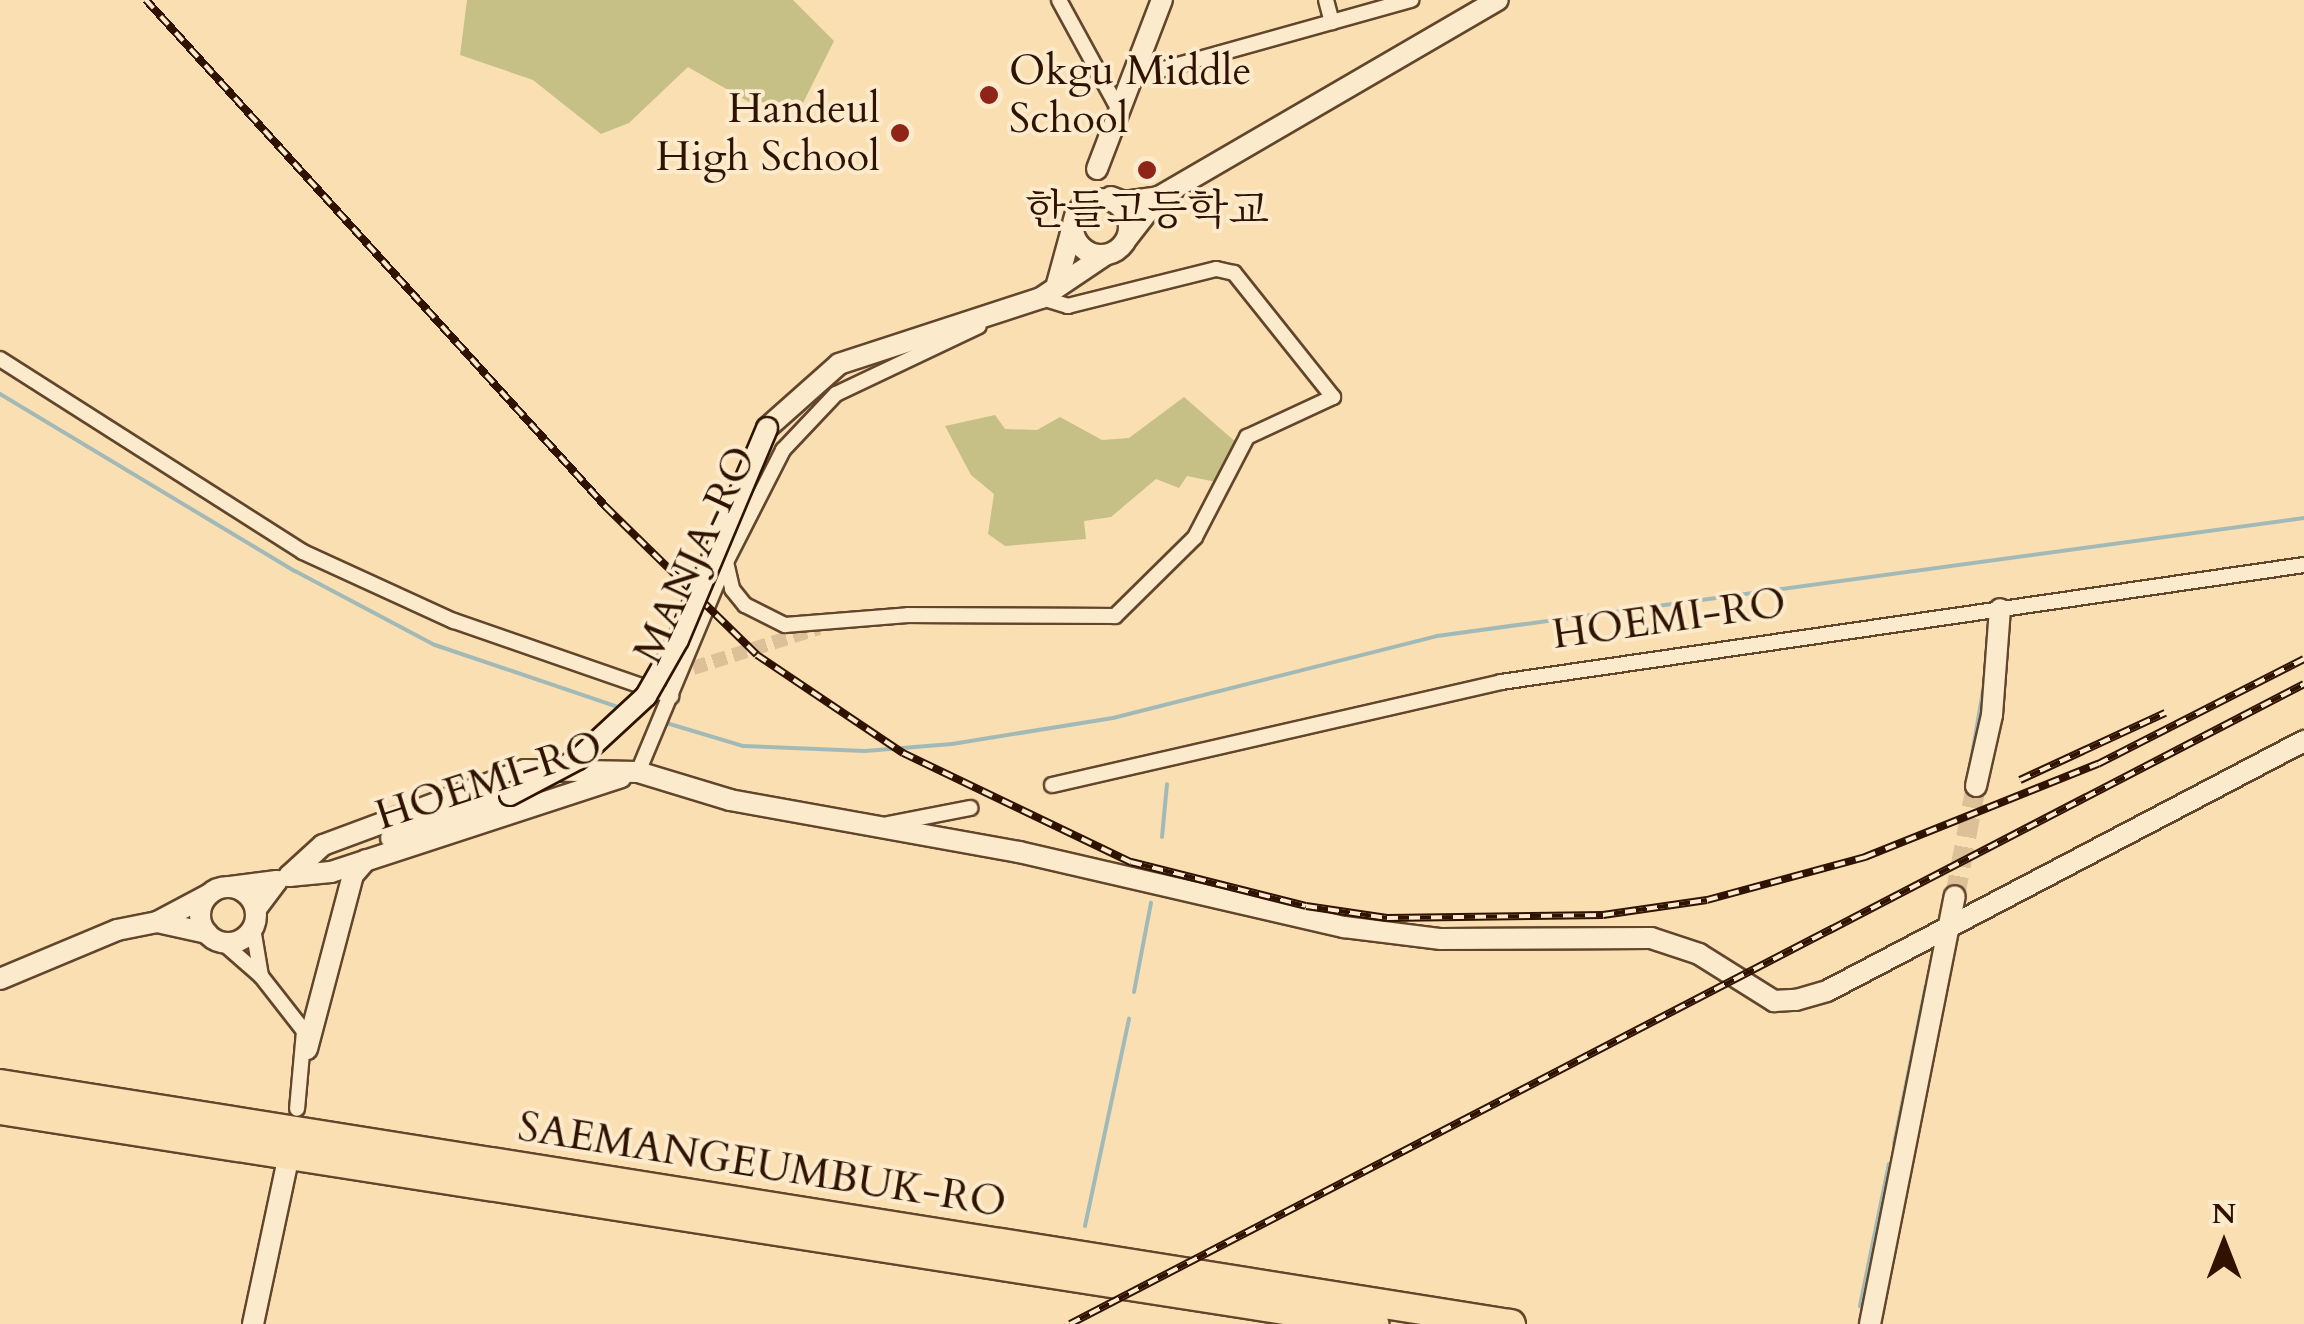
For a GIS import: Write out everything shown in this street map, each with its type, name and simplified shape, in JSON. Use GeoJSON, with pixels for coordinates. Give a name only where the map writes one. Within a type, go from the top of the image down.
{"type":"FeatureCollection","features":[{"type":"Feature","properties":{"kind":"highway","name":"SAEMANGEUMBUK-RO"},"geometry":{"type":"LineString","coordinates":[[0,1084],[1511,1324]]}},
{"type":"Feature","properties":{"kind":"highway","name":"SAEMANGEUMBUK-RO"},"geometry":{"type":"LineString","coordinates":[[0,1110],[1374,1324]]}},
{"type":"Feature","properties":{"kind":"highway"},"geometry":{"type":"LineString","coordinates":[[1397,1306],[1522,1324]]}},
{"type":"Feature","properties":{"kind":"street"},"geometry":{"type":"LineString","coordinates":[[1059,0],[1119,110]]}},
{"type":"Feature","properties":{"kind":"street"},"geometry":{"type":"LineString","coordinates":[[726,562],[732,589],[770,620],[786,625],[1114,616],[1195,538],[1247,437],[1333,397],[1234,273],[1216,269],[1068,306],[1049,291],[1135,78],[1162,0]]}},
{"type":"Feature","properties":{"kind":"street"},"geometry":{"type":"LineString","coordinates":[[1326,0],[1332,22]]}},
{"type":"Feature","properties":{"kind":"street"},"geometry":{"type":"LineString","coordinates":[[1135,78],[1411,0]]}},
{"type":"Feature","properties":{"kind":"street"},"geometry":{"type":"LineString","coordinates":[[1072,229],[1087,252],[1105,255],[1127,238],[1159,197],[1498,0]]}},
{"type":"Feature","properties":{"kind":"street"},"geometry":{"type":"LineString","coordinates":[[1097,170],[1129,220],[1127,238]]}},
{"type":"Feature","properties":{"kind":"street"},"geometry":{"type":"LineString","coordinates":[[1086,202],[1159,197]]}},
{"type":"Feature","properties":{"kind":"street","name":"MANJA-RO"},"geometry":{"type":"LineString","coordinates":[[638,772],[726,562],[783,450],[836,394],[1049,291],[1105,255]]}},
{"type":"Feature","properties":{"kind":"street","name":"MANJA-RO"},"geometry":{"type":"LineString","coordinates":[[283,878],[510,795],[578,758],[646,696],[678,640],[767,428],[839,364],[1000,312]]}},
{"type":"Feature","properties":{"kind":"street"},"geometry":{"type":"LineString","coordinates":[[0,359],[303,552],[454,621],[669,704]]}},
{"type":"Feature","properties":{"kind":"street","name":"HOEMI-RO"},"geometry":{"type":"LineString","coordinates":[[1052,785],[1501,682],[2304,564]]}},
{"type":"Feature","properties":{"kind":"street"},"geometry":{"type":"LineString","coordinates":[[1976,786],[1992,715],[2000,609]]}},
{"type":"Feature","properties":{"kind":"street"},"geometry":{"type":"LineString","coordinates":[[820,628],[848,621]]}},
{"type":"Feature","properties":{"kind":"street"},"geometry":{"type":"LineString","coordinates":[[680,676],[694,668]]}},
{"type":"Feature","properties":{"kind":"street"},"geometry":{"type":"LineString","coordinates":[[638,772],[730,800],[868,828],[1019,852],[1344,927],[1441,940],[1651,938],[1699,954],[1774,1001],[1828,991],[2304,741]]}},
{"type":"Feature","properties":{"kind":"street","name":"HOEMI-RO"},"geometry":{"type":"LineString","coordinates":[[283,878],[323,845],[525,770],[638,772]]}},
{"type":"Feature","properties":{"kind":"street","name":"HOEMI-RO"},"geometry":{"type":"LineString","coordinates":[[283,878],[366,860],[638,772]]}},
{"type":"Feature","properties":{"kind":"street"},"geometry":{"type":"LineString","coordinates":[[868,828],[970,808]]}},
{"type":"Feature","properties":{"kind":"street"},"geometry":{"type":"LineString","coordinates":[[297,1109],[306,1049],[353,876],[366,860]]}},
{"type":"Feature","properties":{"kind":"street"},"geometry":{"type":"LineString","coordinates":[[0,979],[117,930],[157,922],[218,890],[283,878]]}},
{"type":"Feature","properties":{"kind":"street"},"geometry":{"type":"LineString","coordinates":[[157,922],[239,941],[283,878]]}},
{"type":"Feature","properties":{"kind":"street"},"geometry":{"type":"LineString","coordinates":[[218,890],[201,909],[215,937],[260,976],[294,1015],[306,1049]]}},
{"type":"Feature","properties":{"kind":"street"},"geometry":{"type":"LineString","coordinates":[[218,890],[246,893],[254,919],[260,976]]}},
{"type":"Feature","properties":{"kind":"street"},"geometry":{"type":"LineString","coordinates":[[1870,1324],[1956,896]]}},
{"type":"Feature","properties":{"kind":"street"},"geometry":{"type":"LineString","coordinates":[[253,1324],[287,1164]]}},
{"type":"Feature","properties":{"kind":"shaded area"},"geometry":{"type":"Polygon","coordinates":[[[467,0],[793,0],[834,41],[803,103],[749,102],[688,67],[629,123],[601,134],[533,80],[460,55],[467,0]]]}},
{"type":"Feature","properties":{"kind":"shaded area"},"geometry":{"type":"Polygon","coordinates":[[[1184,397],[1238,444],[1216,482],[1187,476],[1179,488],[1156,479],[1111,517],[1084,521],[1086,539],[1005,546],[988,534],[994,494],[971,475],[945,426],[995,415],[1005,429],[1037,430],[1060,417],[1102,440],[1129,438],[1184,397]]]}},
{"type":"Feature","properties":{"kind":"waterway"},"geometry":{"type":"LineString","coordinates":[[0,394],[295,571],[435,645],[621,708]]}},
{"type":"Feature","properties":{"kind":"waterway"},"geometry":{"type":"LineString","coordinates":[[663,722],[743,746],[865,751],[952,744],[1113,718],[1437,636],[2304,518]]}},
{"type":"Feature","properties":{"kind":"waterway"},"geometry":{"type":"LineString","coordinates":[[1969,772],[1985,679]]}},
{"type":"Feature","properties":{"kind":"waterway"},"geometry":{"type":"LineString","coordinates":[[1162,837],[1167,784]]}},
{"type":"Feature","properties":{"kind":"waterway"},"geometry":{"type":"LineString","coordinates":[[1134,992],[1151,903]]}},
{"type":"Feature","properties":{"kind":"waterway"},"geometry":{"type":"LineString","coordinates":[[1894,1144],[1926,986]]}},
{"type":"Feature","properties":{"kind":"waterway"},"geometry":{"type":"LineString","coordinates":[[1085,1226],[1129,1019]]}},
{"type":"Feature","properties":{"kind":"waterway"},"geometry":{"type":"LineString","coordinates":[[1860,1306],[1889,1164]]}},
{"type":"Feature","properties":{"kind":"tunnel"},"geometry":{"type":"LineString","coordinates":[[693,668],[819,628]]}},
{"type":"Feature","properties":{"kind":"tunnel"},"geometry":{"type":"LineString","coordinates":[[1955,896],[1976,786]]}},
{"type":"Feature","properties":{"kind":"railway"},"geometry":{"type":"LineString","coordinates":[[146,0],[606,507],[757,655],[903,753],[1131,862],[1306,906],[1387,918],[1603,915],[1707,900],[1865,857],[2098,764],[2304,659]]}},
{"type":"Feature","properties":{"kind":"railway"},"geometry":{"type":"LineString","coordinates":[[1070,1324],[2304,684]]}},
{"type":"Feature","properties":{"kind":"railway"},"geometry":{"type":"LineString","coordinates":[[2020,780],[2165,713]]}},
{"type":"Feature","properties":{"kind":"place","name":"Okgu Middle School"},"geometry":{"type":"Point","coordinates":[989,95]}},
{"type":"Feature","properties":{"kind":"place","name":"Handeul High School"},"geometry":{"type":"Point","coordinates":[900,133]}},
{"type":"Feature","properties":{"kind":"place","name":"한들고등학교"},"geometry":{"type":"Point","coordinates":[1147,170]}}]}
